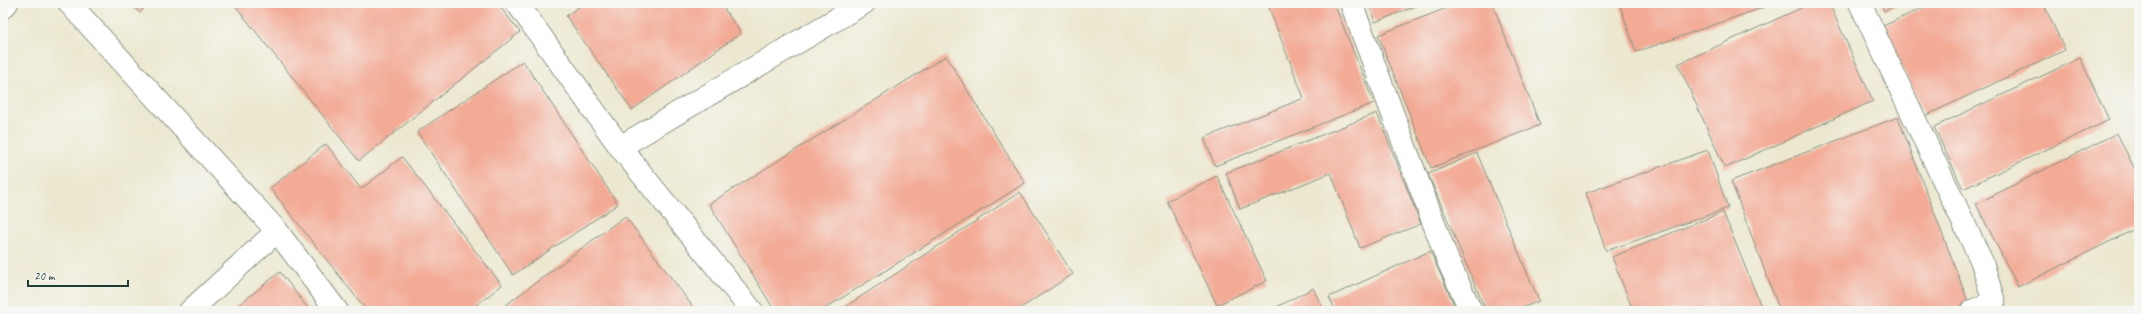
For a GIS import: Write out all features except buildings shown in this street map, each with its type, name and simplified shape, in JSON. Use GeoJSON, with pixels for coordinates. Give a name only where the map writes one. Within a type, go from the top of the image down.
{"type":"FeatureCollection","features":[{"type":"Feature","properties":{"kind":"street"},"geometry":{"type":"LineString","coordinates":[[3,7],[7,3]]}},
{"type":"Feature","properties":{"kind":"street"},"geometry":{"type":"LineString","coordinates":[[69,3],[277,231],[337,311]]}},
{"type":"Feature","properties":{"kind":"street"},"geometry":{"type":"LineString","coordinates":[[517,3],[620,147],[752,311]]}},
{"type":"Feature","properties":{"kind":"street"},"geometry":{"type":"LineString","coordinates":[[620,147],[864,3]]}},
{"type":"Feature","properties":{"kind":"street"},"geometry":{"type":"LineString","coordinates":[[1351,3],[1448,261],[1471,311]]}},
{"type":"Feature","properties":{"kind":"street"},"geometry":{"type":"LineString","coordinates":[[1860,3],[1982,262],[1995,307],[1972,311]]}},
{"type":"Feature","properties":{"kind":"street"},"geometry":{"type":"LineString","coordinates":[[190,311],[277,231]]}}]}
